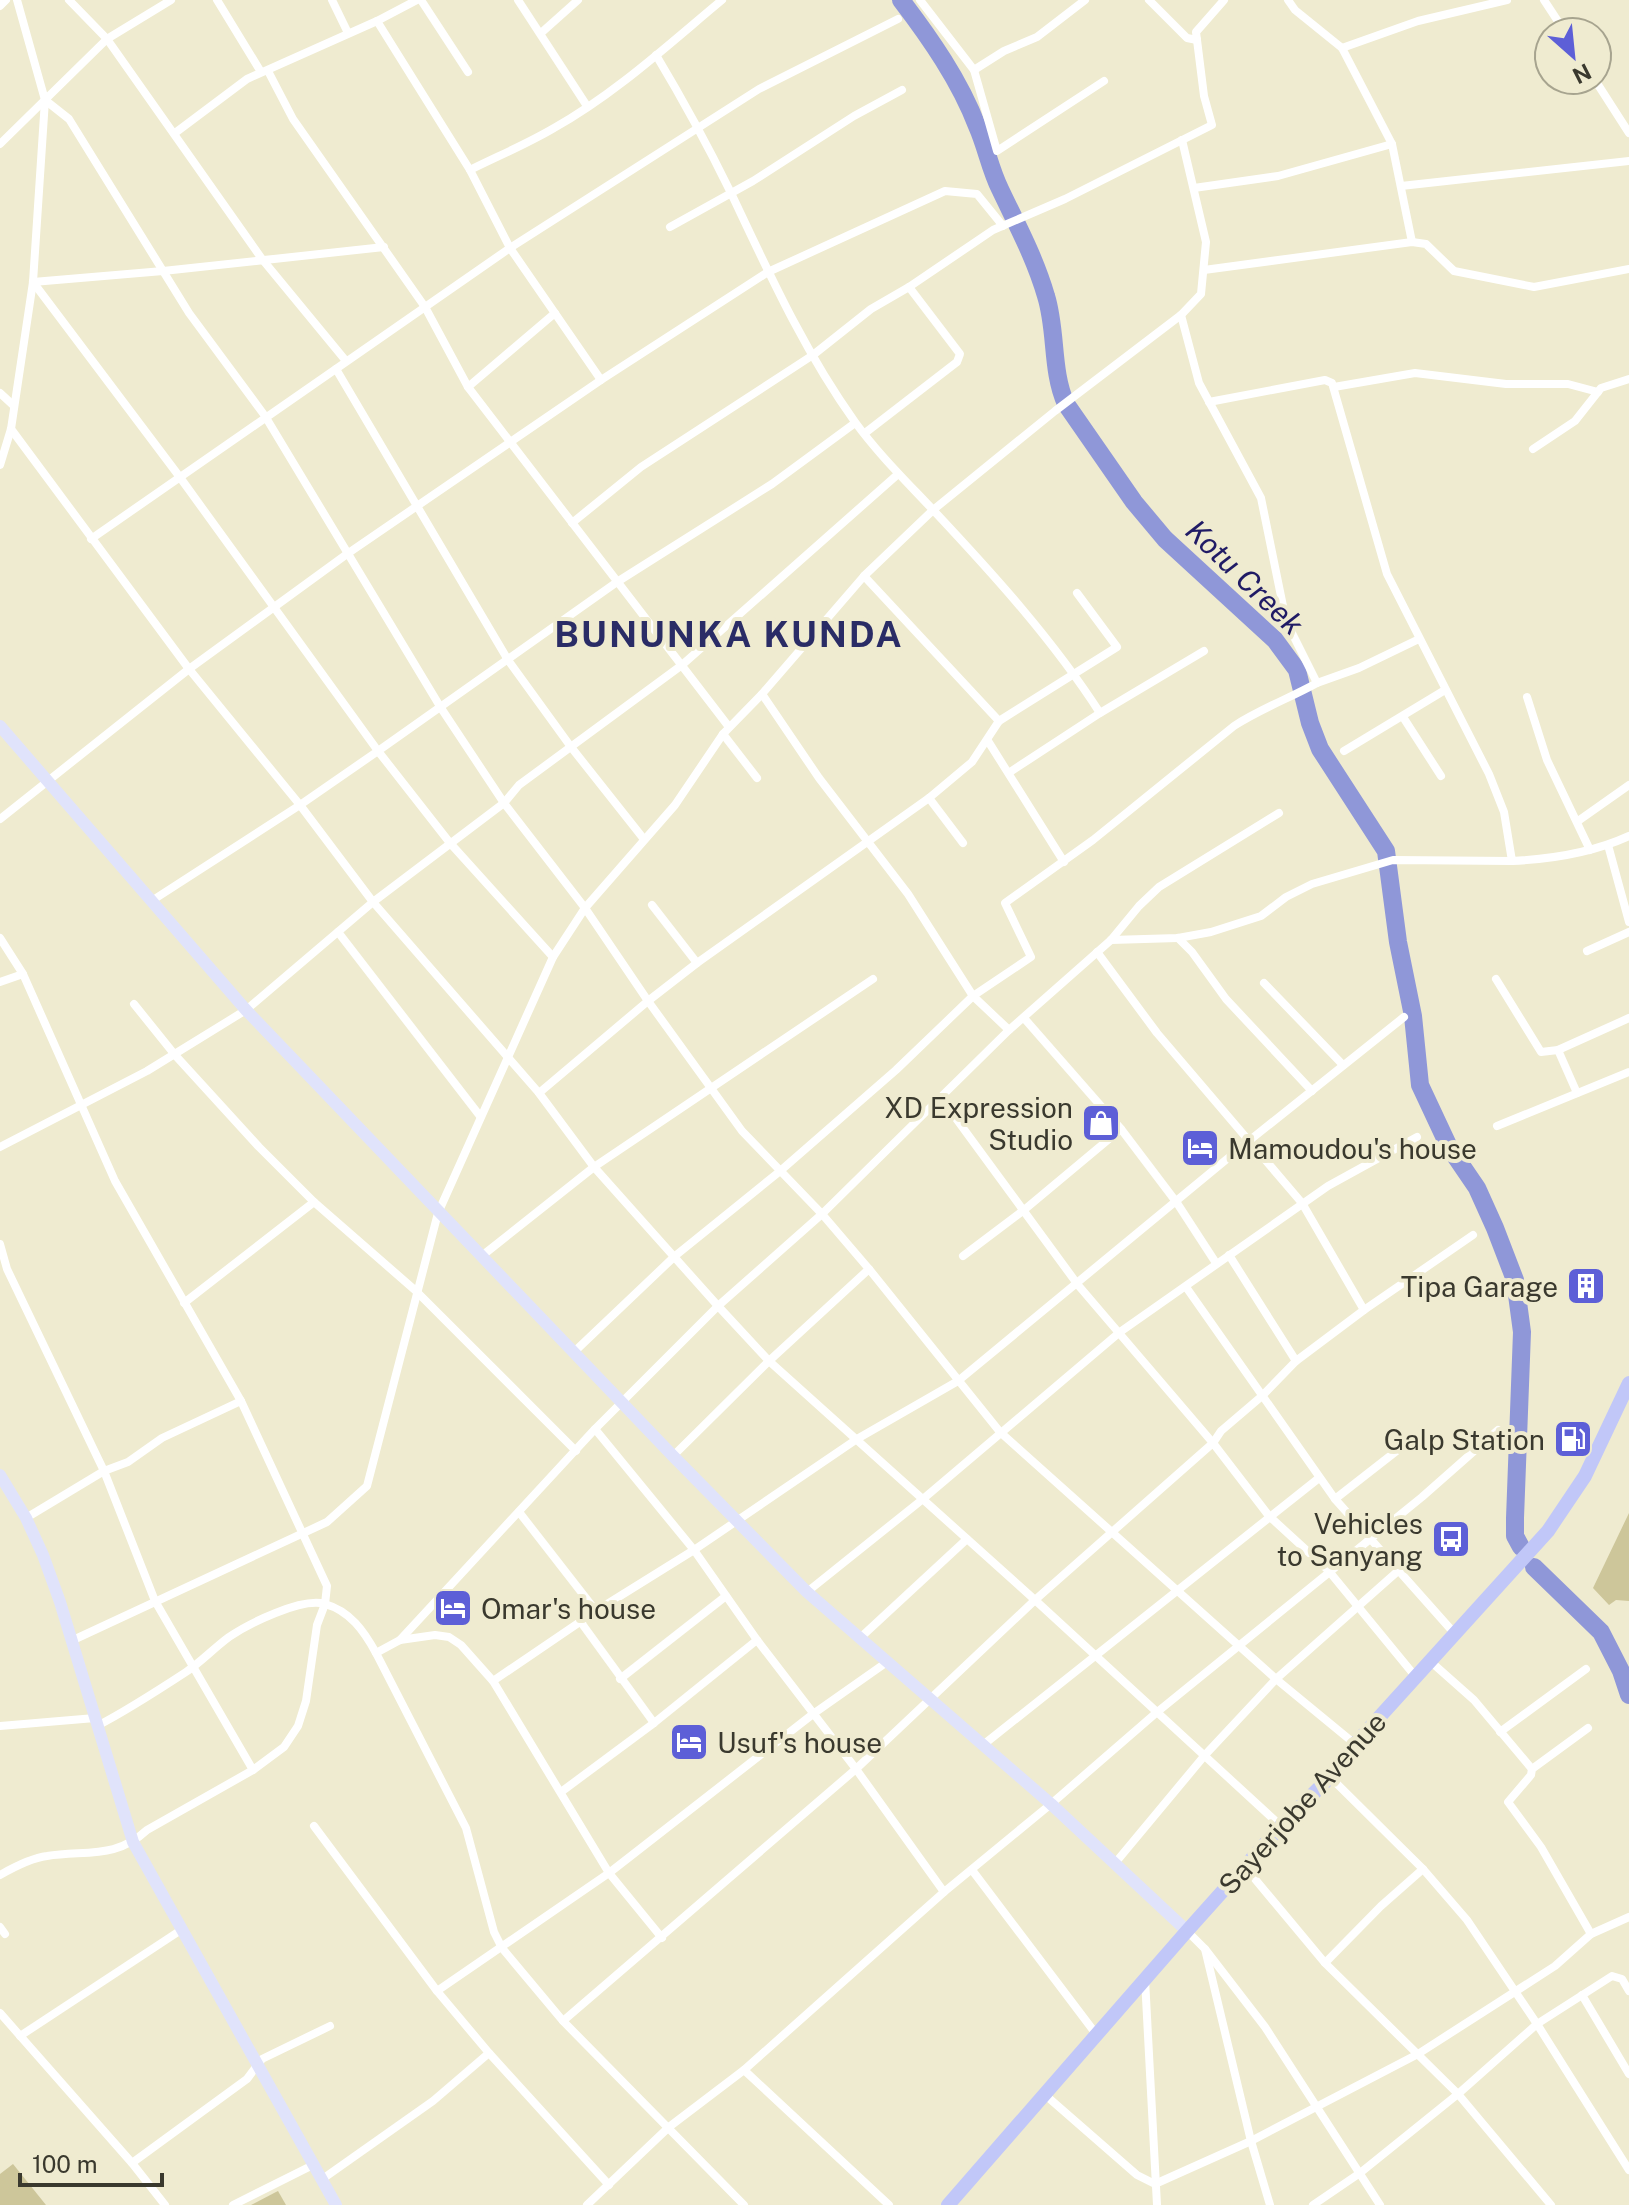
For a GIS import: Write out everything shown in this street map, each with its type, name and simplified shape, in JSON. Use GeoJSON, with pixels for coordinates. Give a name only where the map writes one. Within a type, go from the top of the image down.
{"type":"FeatureCollection","features":[{"type":"Feature","properties":{"kind":"main road","name":"Sayerjobe Avenue"},"geometry":{"type":"LineString","coordinates":[[948,2205],[1187,1931],[1281,1826],[1330,1777],[1415,1676],[1525,1559],[1567,1505],[1594,1458],[1629,1383]]}},
{"type":"Feature","properties":{"kind":"main road"},"geometry":{"type":"LineString","coordinates":[[1614,1416],[1629,1406]]}},
{"type":"Feature","properties":{"kind":"street"},"geometry":{"type":"LineString","coordinates":[[0,6],[6,0]]}},
{"type":"Feature","properties":{"kind":"street"},"geometry":{"type":"LineString","coordinates":[[0,465],[11,429],[33,282],[45,100],[17,0]]}},
{"type":"Feature","properties":{"kind":"street"},"geometry":{"type":"LineString","coordinates":[[69,0],[107,39],[262,259],[346,361]]}},
{"type":"Feature","properties":{"kind":"street"},"geometry":{"type":"LineString","coordinates":[[0,144],[107,39],[171,0]]}},
{"type":"Feature","properties":{"kind":"street"},"geometry":{"type":"LineString","coordinates":[[217,0],[293,119],[425,307],[468,387],[682,665],[757,778]]}},
{"type":"Feature","properties":{"kind":"street"},"geometry":{"type":"LineString","coordinates":[[332,0],[348,33]]}},
{"type":"Feature","properties":{"kind":"street"},"geometry":{"type":"LineString","coordinates":[[175,133],[229,91],[419,0],[468,72]]}},
{"type":"Feature","properties":{"kind":"street"},"geometry":{"type":"LineString","coordinates":[[518,0],[587,106]]}},
{"type":"Feature","properties":{"kind":"street"},"geometry":{"type":"LineString","coordinates":[[541,33],[578,0]]}},
{"type":"Feature","properties":{"kind":"street"},"geometry":{"type":"LineString","coordinates":[[470,170],[554,128],[587,106],[656,55],[722,0]]}},
{"type":"Feature","properties":{"kind":"street"},"geometry":{"type":"LineString","coordinates":[[920,0],[974,70],[997,151],[1104,81]]}},
{"type":"Feature","properties":{"kind":"street"},"geometry":{"type":"LineString","coordinates":[[974,70],[1004,51],[1037,37],[1085,0]]}},
{"type":"Feature","properties":{"kind":"street"},"geometry":{"type":"LineString","coordinates":[[1149,0],[1187,38],[1197,40]]}},
{"type":"Feature","properties":{"kind":"street"},"geometry":{"type":"LineString","coordinates":[[572,523],[641,467],[813,355],[871,309],[1003,226],[1065,199],[1212,125],[1204,96],[1196,32],[1224,0]]}},
{"type":"Feature","properties":{"kind":"street"},"geometry":{"type":"LineString","coordinates":[[1288,0],[1295,10],[1342,48],[1392,144],[1412,242]]}},
{"type":"Feature","properties":{"kind":"street"},"geometry":{"type":"LineString","coordinates":[[1295,10],[1303,0]]}},
{"type":"Feature","properties":{"kind":"street"},"geometry":{"type":"LineString","coordinates":[[1342,48],[1418,21],[1481,3],[1507,0]]}},
{"type":"Feature","properties":{"kind":"street"},"geometry":{"type":"LineString","coordinates":[[91,539],[510,248],[759,89],[898,19]]}},
{"type":"Feature","properties":{"kind":"street"},"geometry":{"type":"LineString","coordinates":[[377,21],[470,170],[510,248],[601,380]]}},
{"type":"Feature","properties":{"kind":"street"},"geometry":{"type":"LineString","coordinates":[[656,55],[699,129],[768,272],[813,355],[855,423],[897,475],[933,510],[1021,608],[1076,675],[1100,713]]}},
{"type":"Feature","properties":{"kind":"street"},"geometry":{"type":"LineString","coordinates":[[670,227],[902,90]]}},
{"type":"Feature","properties":{"kind":"street"},"geometry":{"type":"LineString","coordinates":[[1605,96],[1629,133]]}},
{"type":"Feature","properties":{"kind":"street"},"geometry":{"type":"LineString","coordinates":[[45,100],[69,119],[189,313],[265,416],[441,708],[504,803],[585,908],[742,1131],[822,1214],[1000,1432],[1276,1679],[1355,1744]]}},
{"type":"Feature","properties":{"kind":"street"},"geometry":{"type":"LineString","coordinates":[[71,1641],[327,1522],[367,1486],[438,1213],[553,957],[585,908],[675,805],[726,730],[762,694],[864,576],[933,510],[1055,411],[1181,315],[1201,294],[1206,242],[1182,140]]}},
{"type":"Feature","properties":{"kind":"street"},"geometry":{"type":"LineString","coordinates":[[1194,188],[1278,176],[1392,144]]}},
{"type":"Feature","properties":{"kind":"street"},"geometry":{"type":"LineString","coordinates":[[1401,186],[1629,161]]}},
{"type":"Feature","properties":{"kind":"street"},"geometry":{"type":"LineString","coordinates":[[0,819],[189,669],[347,554],[420,507],[601,380],[768,272],[945,191],[977,194],[1003,226]]}},
{"type":"Feature","properties":{"kind":"street"},"geometry":{"type":"LineString","coordinates":[[1204,270],[1412,242],[1426,244],[1454,271],[1534,287],[1629,269]]}},
{"type":"Feature","properties":{"kind":"street"},"geometry":{"type":"LineString","coordinates":[[33,282],[384,247]]}},
{"type":"Feature","properties":{"kind":"street"},"geometry":{"type":"LineString","coordinates":[[33,282],[179,476],[378,751],[450,843],[553,957]]}},
{"type":"Feature","properties":{"kind":"street"},"geometry":{"type":"LineString","coordinates":[[865,433],[957,362],[960,354],[909,287]]}},
{"type":"Feature","properties":{"kind":"street"},"geometry":{"type":"LineString","coordinates":[[468,387],[555,313]]}},
{"type":"Feature","properties":{"kind":"street"},"geometry":{"type":"LineString","coordinates":[[1181,315],[1194,369],[1261,498],[1283,606],[1292,633],[1317,683]]}},
{"type":"Feature","properties":{"kind":"street"},"geometry":{"type":"LineString","coordinates":[[336,369],[508,660],[643,838]]}},
{"type":"Feature","properties":{"kind":"street"},"geometry":{"type":"LineString","coordinates":[[1334,387],[1415,373],[1506,384],[1568,384],[1598,392]]}},
{"type":"Feature","properties":{"kind":"street"},"geometry":{"type":"LineString","coordinates":[[1533,449],[1575,421],[1598,392],[1629,379]]}},
{"type":"Feature","properties":{"kind":"street"},"geometry":{"type":"LineString","coordinates":[[1209,402],[1325,380],[1334,387],[1380,553],[1419,639],[1499,798],[1512,861]]}},
{"type":"Feature","properties":{"kind":"street"},"geometry":{"type":"LineString","coordinates":[[0,393],[13,405]]}},
{"type":"Feature","properties":{"kind":"street"},"geometry":{"type":"LineString","coordinates":[[153,900],[300,805],[617,582],[772,484],[855,423]]}},
{"type":"Feature","properties":{"kind":"street"},"geometry":{"type":"LineString","coordinates":[[11,429],[189,669],[300,805],[373,902],[539,1093],[594,1167],[718,1306],[769,1361],[1281,1826]]}},
{"type":"Feature","properties":{"kind":"street"},"geometry":{"type":"LineString","coordinates":[[0,1147],[175,1055],[246,1010],[373,902],[504,803],[519,785],[682,665],[897,475]]}},
{"type":"Feature","properties":{"kind":"street"},"geometry":{"type":"LineString","coordinates":[[864,576],[999,721]]}},
{"type":"Feature","properties":{"kind":"street"},"geometry":{"type":"LineString","coordinates":[[539,1093],[697,963],[929,798],[972,762],[999,721],[1117,647],[1077,593]]}},
{"type":"Feature","properties":{"kind":"street"},"geometry":{"type":"LineString","coordinates":[[573,1353],[675,1256],[779,1172],[896,1070],[973,996],[1031,957],[1005,903],[1064,862],[1251,714],[1419,639]]}},
{"type":"Feature","properties":{"kind":"street"},"geometry":{"type":"LineString","coordinates":[[1010,772],[1100,713],[1204,651]]}},
{"type":"Feature","properties":{"kind":"street"},"geometry":{"type":"LineString","coordinates":[[1344,751],[1445,690]]}},
{"type":"Feature","properties":{"kind":"street"},"geometry":{"type":"LineString","coordinates":[[762,694],[819,778],[908,894],[973,996],[1009,1030]]}},
{"type":"Feature","properties":{"kind":"street"},"geometry":{"type":"LineString","coordinates":[[1527,697],[1547,760],[1590,850]]}},
{"type":"Feature","properties":{"kind":"street"},"geometry":{"type":"LineString","coordinates":[[1403,717],[1441,776]]}},
{"type":"Feature","properties":{"kind":"street"},"geometry":{"type":"LineString","coordinates":[[0,726],[246,1010],[673,1456],[807,1592],[1116,1862],[1205,1949],[1265,2027],[1380,2205]]}},
{"type":"Feature","properties":{"kind":"street"},"geometry":{"type":"LineString","coordinates":[[988,741],[1064,862]]}},
{"type":"Feature","properties":{"kind":"street"},"geometry":{"type":"LineString","coordinates":[[1578,821],[1629,785]]}},
{"type":"Feature","properties":{"kind":"street"},"geometry":{"type":"LineString","coordinates":[[929,798],[963,843]]}},
{"type":"Feature","properties":{"kind":"street"},"geometry":{"type":"LineString","coordinates":[[376,1653],[400,1640],[595,1429],[718,1306],[822,1214],[1009,1030],[1111,940],[1159,887],[1279,813]]}},
{"type":"Feature","properties":{"kind":"street"},"geometry":{"type":"LineString","coordinates":[[1111,940],[1178,938],[1248,921],[1269,911],[1296,891],[1389,861],[1512,861],[1566,856],[1629,836]]}},
{"type":"Feature","properties":{"kind":"street"},"geometry":{"type":"LineString","coordinates":[[1608,845],[1629,922]]}},
{"type":"Feature","properties":{"kind":"street"},"geometry":{"type":"LineString","coordinates":[[652,905],[697,963]]}},
{"type":"Feature","properties":{"kind":"street"},"geometry":{"type":"LineString","coordinates":[[338,932],[480,1116]]}},
{"type":"Feature","properties":{"kind":"street"},"geometry":{"type":"LineString","coordinates":[[1587,951],[1629,932]]}},
{"type":"Feature","properties":{"kind":"street"},"geometry":{"type":"LineString","coordinates":[[0,938],[23,974],[115,1181],[241,1401],[327,1586],[325,1604],[317,1625],[306,1701],[298,1726],[284,1747],[253,1770],[114,1851],[43,1856],[0,1875]]}},
{"type":"Feature","properties":{"kind":"street"},"geometry":{"type":"LineString","coordinates":[[1178,938],[1226,999],[1312,1091]]}},
{"type":"Feature","properties":{"kind":"street"},"geometry":{"type":"LineString","coordinates":[[1097,952],[1157,1033],[1302,1203],[1364,1310]]}},
{"type":"Feature","properties":{"kind":"street"},"geometry":{"type":"LineString","coordinates":[[0,982],[23,974]]}},
{"type":"Feature","properties":{"kind":"street"},"geometry":{"type":"LineString","coordinates":[[483,1255],[594,1167],[873,979]]}},
{"type":"Feature","properties":{"kind":"street"},"geometry":{"type":"LineString","coordinates":[[1496,979],[1541,1052],[1558,1050],[1629,1018]]}},
{"type":"Feature","properties":{"kind":"street"},"geometry":{"type":"LineString","coordinates":[[1264,983],[1343,1065]]}},
{"type":"Feature","properties":{"kind":"street"},"geometry":{"type":"LineString","coordinates":[[134,1004],[175,1055],[314,1202],[416,1291],[576,1451]]}},
{"type":"Feature","properties":{"kind":"street"},"geometry":{"type":"LineString","coordinates":[[493,1681],[580,1621],[738,1521],[857,1439],[958,1381],[1404,1017]]}},
{"type":"Feature","properties":{"kind":"street"},"geometry":{"type":"LineString","coordinates":[[1024,1018],[1121,1129],[1177,1203],[1216,1263]]}},
{"type":"Feature","properties":{"kind":"street"},"geometry":{"type":"LineString","coordinates":[[1558,1050],[1577,1093]]}},
{"type":"Feature","properties":{"kind":"street"},"geometry":{"type":"LineString","coordinates":[[1497,1126],[1629,1072]]}},
{"type":"Feature","properties":{"kind":"street"},"geometry":{"type":"LineString","coordinates":[[941,1098],[1078,1285],[1213,1443],[1269,1516],[1328,1570],[1415,1676]]}},
{"type":"Feature","properties":{"kind":"street"},"geometry":{"type":"LineString","coordinates":[[963,1256],[1121,1129]]}},
{"type":"Feature","properties":{"kind":"street"},"geometry":{"type":"LineString","coordinates":[[807,1592],[923,1499],[1120,1332],[1302,1203],[1417,1137]]}},
{"type":"Feature","properties":{"kind":"street"},"geometry":{"type":"LineString","coordinates":[[184,1303],[314,1202]]}},
{"type":"Feature","properties":{"kind":"street"},"geometry":{"type":"LineString","coordinates":[[563,2021],[856,1769],[1035,1600],[1213,1443],[1296,1361],[1473,1235]]}},
{"type":"Feature","properties":{"kind":"street"},"geometry":{"type":"LineString","coordinates":[[0,1244],[7,1269],[104,1471],[155,1601],[253,1770]]}},
{"type":"Feature","properties":{"kind":"street"},"geometry":{"type":"LineString","coordinates":[[1229,1255],[1296,1361]]}},
{"type":"Feature","properties":{"kind":"street"},"geometry":{"type":"LineString","coordinates":[[673,1456],[769,1361],[869,1269]]}},
{"type":"Feature","properties":{"kind":"street"},"geometry":{"type":"LineString","coordinates":[[1186,1287],[1335,1499],[1455,1634]]}},
{"type":"Feature","properties":{"kind":"street"},"geometry":{"type":"LineString","coordinates":[[26,1518],[104,1471],[128,1462],[162,1438],[241,1401]]}},
{"type":"Feature","properties":{"kind":"street"},"geometry":{"type":"LineString","coordinates":[[595,1429],[694,1550],[944,1892]]}},
{"type":"Feature","properties":{"kind":"street"},"geometry":{"type":"LineString","coordinates":[[587,2205],[669,2127],[744,2070],[944,1892],[1328,1570],[1422,1497],[1498,1430]]}},
{"type":"Feature","properties":{"kind":"street"},"geometry":{"type":"LineString","coordinates":[[1335,1499],[1408,1442]]}},
{"type":"Feature","properties":{"kind":"street"},"geometry":{"type":"LineString","coordinates":[[0,1475],[26,1518],[43,1555],[133,1842],[336,2205]]}},
{"type":"Feature","properties":{"kind":"street"},"geometry":{"type":"LineString","coordinates":[[983,1745],[1319,1478]]}},
{"type":"Feature","properties":{"kind":"street"},"geometry":{"type":"LineString","coordinates":[[519,1512],[596,1611]]}},
{"type":"Feature","properties":{"kind":"street"},"geometry":{"type":"LineString","coordinates":[[860,1638],[967,1539]]}},
{"type":"Feature","properties":{"kind":"street"},"geometry":{"type":"LineString","coordinates":[[1116,1862],[1205,1755],[1276,1679],[1398,1571]]}},
{"type":"Feature","properties":{"kind":"street"},"geometry":{"type":"LineString","coordinates":[[620,1679],[726,1596]]}},
{"type":"Feature","properties":{"kind":"street"},"geometry":{"type":"LineString","coordinates":[[0,1726],[96,1722],[134,1707],[194,1666],[229,1637],[259,1621],[308,1602],[325,1604],[350,1617],[364,1632],[376,1653],[466,1828],[494,1932],[502,1948],[563,2021],[744,2205]]}},
{"type":"Feature","properties":{"kind":"street"},"geometry":{"type":"LineString","coordinates":[[580,1621],[654,1723]]}},
{"type":"Feature","properties":{"kind":"street"},"geometry":{"type":"LineString","coordinates":[[400,1640],[435,1635],[449,1637],[461,1645],[493,1681],[609,1873],[662,1938]]}},
{"type":"Feature","properties":{"kind":"street"},"geometry":{"type":"LineString","coordinates":[[561,1792],[654,1723],[757,1640]]}},
{"type":"Feature","properties":{"kind":"street"},"geometry":{"type":"LineString","coordinates":[[1430,1660],[1474,1700],[1532,1769]]}},
{"type":"Feature","properties":{"kind":"street"},"geometry":{"type":"LineString","coordinates":[[437,1991],[609,1873],[813,1714],[887,1662]]}},
{"type":"Feature","properties":{"kind":"street"},"geometry":{"type":"LineString","coordinates":[[1500,1732],[1586,1669]]}},
{"type":"Feature","properties":{"kind":"street"},"geometry":{"type":"LineString","coordinates":[[1588,1728],[1532,1769],[1531,1775],[1508,1802],[1541,1847],[1591,1934]]}},
{"type":"Feature","properties":{"kind":"street"},"geometry":{"type":"LineString","coordinates":[[1330,1777],[1423,1869],[1467,1920],[1629,2170]]}},
{"type":"Feature","properties":{"kind":"street"},"geometry":{"type":"LineString","coordinates":[[314,1826],[437,1991],[609,2185]]}},
{"type":"Feature","properties":{"kind":"street"},"geometry":{"type":"LineString","coordinates":[[1245,1867],[1325,1963],[1458,2094],[1551,2205]]}},
{"type":"Feature","properties":{"kind":"street"},"geometry":{"type":"LineString","coordinates":[[1325,1963],[1423,1869]]}},
{"type":"Feature","properties":{"kind":"street"},"geometry":{"type":"LineString","coordinates":[[972,1870],[1096,2034]]}},
{"type":"Feature","properties":{"kind":"street"},"geometry":{"type":"LineString","coordinates":[[1155,2184],[1251,2141],[1418,2054],[1515,1994],[1555,1966],[1591,1934],[1629,1917]]}},
{"type":"Feature","properties":{"kind":"street"},"geometry":{"type":"LineString","coordinates":[[20,2036],[181,1930]]}},
{"type":"Feature","properties":{"kind":"street"},"geometry":{"type":"LineString","coordinates":[[1205,1949],[1251,2141],[1270,2205]]}},
{"type":"Feature","properties":{"kind":"street"},"geometry":{"type":"LineString","coordinates":[[1313,2205],[1360,2173],[1458,2094],[1537,2024],[1612,1976],[1619,1976],[1629,1991]]}},
{"type":"Feature","properties":{"kind":"street"},"geometry":{"type":"LineString","coordinates":[[1145,1979],[1157,2205]]}},
{"type":"Feature","properties":{"kind":"street"},"geometry":{"type":"LineString","coordinates":[[1582,1995],[1629,2074]]}},
{"type":"Feature","properties":{"kind":"street"},"geometry":{"type":"LineString","coordinates":[[0,2013],[165,2205]]}},
{"type":"Feature","properties":{"kind":"street"},"geometry":{"type":"LineString","coordinates":[[132,2163],[247,2079],[256,2065],[269,2054],[330,2026]]}},
{"type":"Feature","properties":{"kind":"street"},"geometry":{"type":"LineString","coordinates":[[321,2180],[433,2101],[489,2053]]}},
{"type":"Feature","properties":{"kind":"street"},"geometry":{"type":"LineString","coordinates":[[744,2070],[889,2205]]}},
{"type":"Feature","properties":{"kind":"street"},"geometry":{"type":"LineString","coordinates":[[1043,2093],[1137,2175],[1155,2184]]}},
{"type":"Feature","properties":{"kind":"street"},"geometry":{"type":"LineString","coordinates":[[233,2205],[313,2165]]}},
{"type":"Feature","properties":{"kind":"shaded area"},"geometry":{"type":"Polygon","coordinates":[[[1629,1513],[1629,1601],[1616,1600],[1609,1605],[1593,1588],[1629,1513]]]}},
{"type":"Feature","properties":{"kind":"shaded area"},"geometry":{"type":"Polygon","coordinates":[[[13,2164],[46,2205],[0,2205],[0,2174],[13,2164]]]}},
{"type":"Feature","properties":{"kind":"shaded area"},"geometry":{"type":"Polygon","coordinates":[[[276,2192],[286,2205],[251,2205],[276,2192]]]}},
{"type":"Feature","properties":{"kind":"waterway","name":"Kotu Creek"},"geometry":{"type":"LineString","coordinates":[[901,0],[962,93],[997,181],[1037,268],[1049,309],[1058,378],[1066,404],[1134,502],[1165,539],[1275,640],[1297,670],[1320,749],[1386,851],[1398,942],[1413,1016],[1420,1085],[1449,1147],[1477,1188],[1515,1280],[1522,1332],[1515,1518],[1515,1536],[1521,1547]]}},
{"type":"Feature","properties":{"kind":"waterway","name":"Kotu Creek"},"geometry":{"type":"LineString","coordinates":[[1534,1567],[1601,1632],[1621,1671],[1629,1695]]}},
{"type":"Feature","properties":{"kind":"place","name":"XD Expression Studio"},"geometry":{"type":"Point","coordinates":[1101,1123]}},
{"type":"Feature","properties":{"kind":"place","name":"Mamoudou's house"},"geometry":{"type":"Point","coordinates":[1200,1148]}},
{"type":"Feature","properties":{"kind":"place","name":"Tipa Garage"},"geometry":{"type":"Point","coordinates":[1586,1286]}},
{"type":"Feature","properties":{"kind":"place","name":"Galp Station"},"geometry":{"type":"Point","coordinates":[1573,1439]}},
{"type":"Feature","properties":{"kind":"place","name":"Vehicles to Sanyang"},"geometry":{"type":"Point","coordinates":[1451,1539]}},
{"type":"Feature","properties":{"kind":"place","name":"Omar's house"},"geometry":{"type":"Point","coordinates":[453,1608]}},
{"type":"Feature","properties":{"kind":"place","name":"Usuf's house"},"geometry":{"type":"Point","coordinates":[689,1742]}},
{"type":"Feature","properties":{"kind":"district","name":"BUNUNKA KUNDA"},"geometry":{"type":"Point","coordinates":[729,634]}}]}
